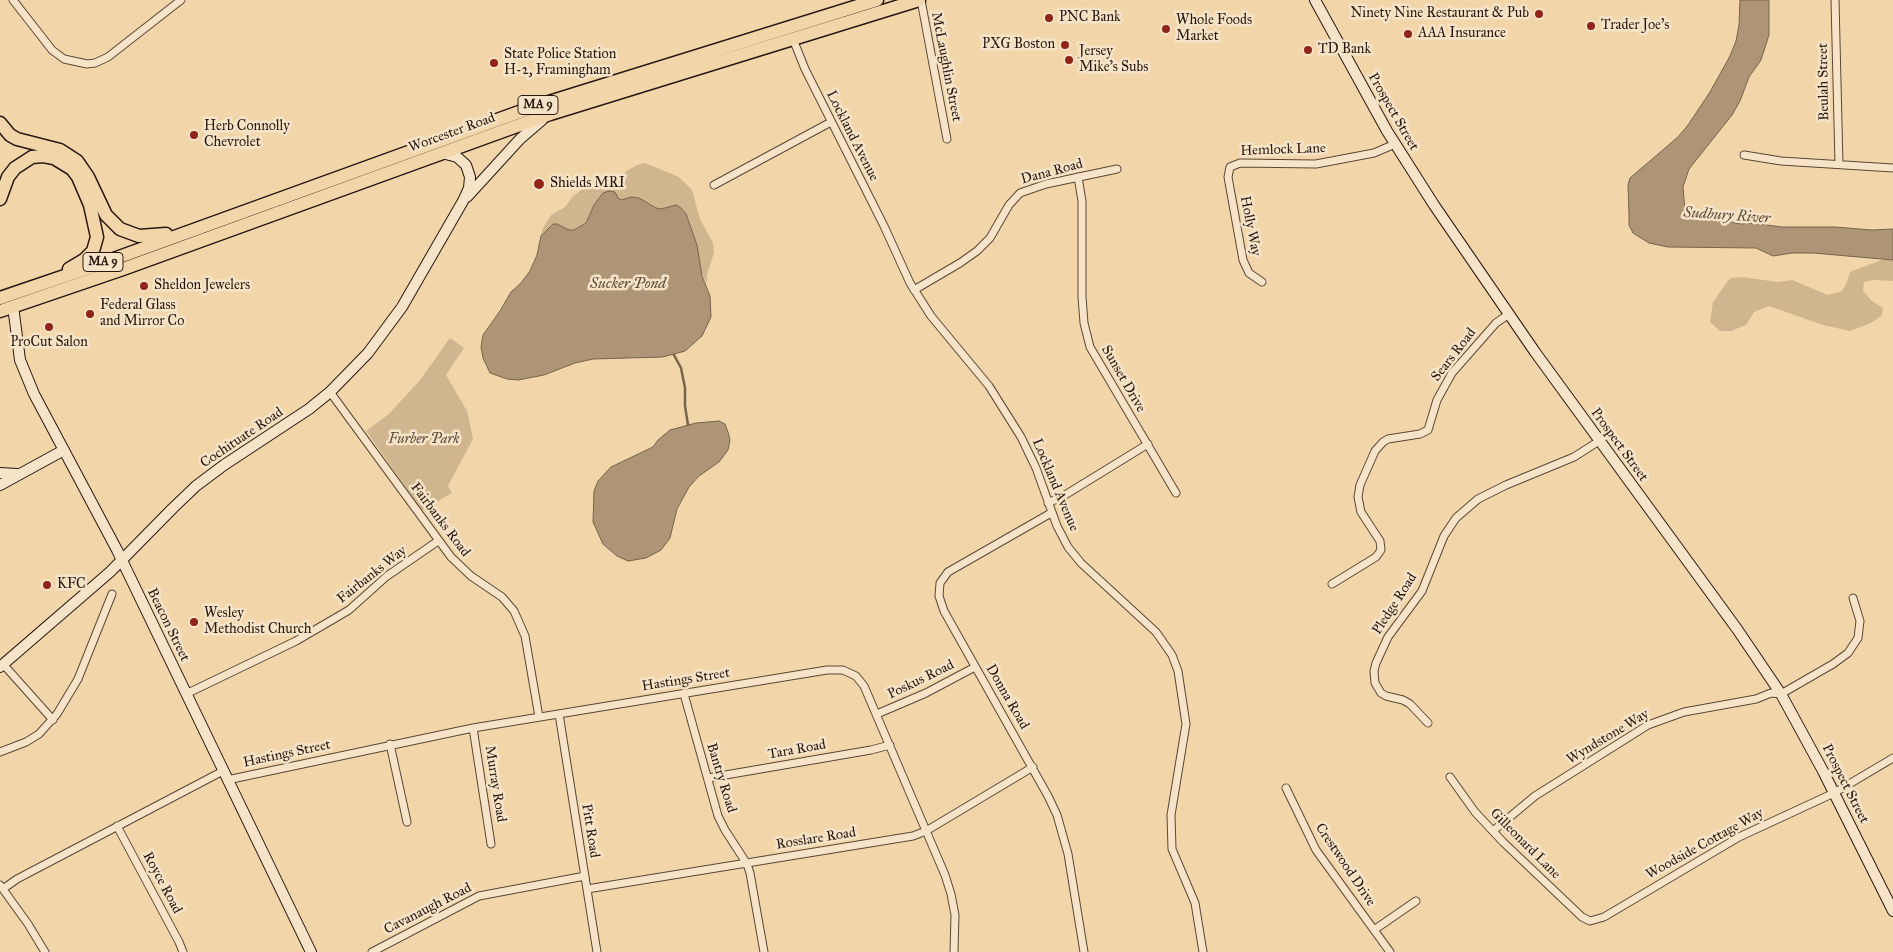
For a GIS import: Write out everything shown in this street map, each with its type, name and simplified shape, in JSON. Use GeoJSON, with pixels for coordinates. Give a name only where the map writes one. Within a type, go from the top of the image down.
{"type":"FeatureCollection","features":[{"type":"Feature","properties":{"kind":"highway","name":"Worcester Road"},"geometry":{"type":"LineString","coordinates":[[0,298],[206,226],[540,104],[877,0]]}},
{"type":"Feature","properties":{"kind":"highway","name":"Worcester Road"},"geometry":{"type":"LineString","coordinates":[[0,311],[550,114],[920,0]]}},
{"type":"Feature","properties":{"kind":"highway"},"geometry":{"type":"LineString","coordinates":[[0,123],[17,140],[60,150],[77,162],[88,177],[106,215],[120,229],[139,236],[151,236],[206,226]]}},
{"type":"Feature","properties":{"kind":"highway"},"geometry":{"type":"LineString","coordinates":[[0,199],[8,177],[14,168],[32,157],[54,158],[72,169],[78,178],[95,220],[96,247],[84,260],[43,284]]}},
{"type":"Feature","properties":{"kind":"street"},"geometry":{"type":"LineString","coordinates":[[13,0],[57,55],[72,62],[95,64],[108,57],[181,0]]}},
{"type":"Feature","properties":{"kind":"street","name":"McLaughlin Street"},"geometry":{"type":"LineString","coordinates":[[920,0],[947,139]]}},
{"type":"Feature","properties":{"kind":"street","name":"Prospect Street"},"geometry":{"type":"LineString","coordinates":[[1316,0],[1395,144],[1509,314],[1599,441],[1737,629],[1781,694],[1834,793],[1893,911]]}},
{"type":"Feature","properties":{"kind":"street","name":"Beulah Street"},"geometry":{"type":"LineString","coordinates":[[1835,0],[1839,164]]}},
{"type":"Feature","properties":{"kind":"street","name":"Lockland Avenue"},"geometry":{"type":"LineString","coordinates":[[793,39],[805,69],[914,290],[931,316],[978,371],[1001,404],[1031,456],[1062,537],[1074,555],[1156,632],[1168,646],[1176,664],[1185,706],[1186,724],[1171,814],[1172,843],[1175,858],[1195,903],[1203,952]]}},
{"type":"Feature","properties":{"kind":"street","name":"Cochituate Road"},"geometry":{"type":"LineString","coordinates":[[463,201],[529,130],[550,114]]}},
{"type":"Feature","properties":{"kind":"street"},"geometry":{"type":"LineString","coordinates":[[714,185],[831,122]]}},
{"type":"Feature","properties":{"kind":"street","name":"Hemlock Lane"},"geometry":{"type":"LineString","coordinates":[[1230,167],[1240,164],[1316,164],[1374,153],[1395,144]]}},
{"type":"Feature","properties":{"kind":"street","name":"Cochituate Road"},"geometry":{"type":"LineString","coordinates":[[2,665],[122,561],[173,508],[209,476],[299,417],[330,392],[368,353],[394,319],[463,201],[470,183],[469,171],[466,165],[457,157],[440,154]]}},
{"type":"Feature","properties":{"kind":"street"},"geometry":{"type":"LineString","coordinates":[[1744,155],[1771,160],[1893,168]]}},
{"type":"Feature","properties":{"kind":"street","name":"Holly Way"},"geometry":{"type":"LineString","coordinates":[[1230,167],[1228,177],[1243,260],[1249,273],[1262,282]]}},
{"type":"Feature","properties":{"kind":"street","name":"Dana Road"},"geometry":{"type":"LineString","coordinates":[[914,290],[977,251],[990,238],[1009,205],[1020,194],[1041,185],[1117,169]]}},
{"type":"Feature","properties":{"kind":"street","name":"Sunset Drive"},"geometry":{"type":"LineString","coordinates":[[1078,177],[1082,201],[1082,297],[1086,334],[1096,358],[1176,492]]}},
{"type":"Feature","properties":{"kind":"street","name":"Beacon Street"},"geometry":{"type":"LineString","coordinates":[[13,306],[18,349],[24,372],[34,394],[122,561],[310,952]]}},
{"type":"Feature","properties":{"kind":"street","name":"Sears Road"},"geometry":{"type":"LineString","coordinates":[[1332,584],[1376,557],[1381,550],[1380,541],[1362,512],[1358,497],[1360,484],[1375,451],[1388,439],[1420,434],[1428,430],[1437,400],[1452,373],[1496,323],[1509,314]]}},
{"type":"Feature","properties":{"kind":"street","name":"Fairbanks Road"},"geometry":{"type":"LineString","coordinates":[[330,392],[438,540],[464,570],[502,597],[518,618],[525,636],[539,717]]}},
{"type":"Feature","properties":{"kind":"street","name":"Pledge Road"},"geometry":{"type":"LineString","coordinates":[[1428,722],[1410,704],[1381,693],[1374,683],[1374,671],[1388,637],[1422,591],[1444,536],[1456,518],[1478,499],[1496,489],[1574,457],[1599,441]]}},
{"type":"Feature","properties":{"kind":"street"},"geometry":{"type":"LineString","coordinates":[[1048,502],[1065,495],[1148,444]]}},
{"type":"Feature","properties":{"kind":"street"},"geometry":{"type":"LineString","coordinates":[[0,485],[64,450]]}},
{"type":"Feature","properties":{"kind":"street"},"geometry":{"type":"LineString","coordinates":[[0,473],[18,474]]}},
{"type":"Feature","properties":{"kind":"street","name":"Donna Road"},"geometry":{"type":"LineString","coordinates":[[1052,513],[955,567],[943,576],[939,589],[941,603],[1053,806],[1064,840],[1084,952]]}},
{"type":"Feature","properties":{"kind":"street","name":"Fairbanks Way"},"geometry":{"type":"LineString","coordinates":[[186,694],[291,643],[349,610],[387,576],[438,540]]}},
{"type":"Feature","properties":{"kind":"street"},"geometry":{"type":"LineString","coordinates":[[0,752],[32,738],[53,720],[70,695],[78,678],[112,594]]}},
{"type":"Feature","properties":{"kind":"street","name":"Wyndstone Way"},"geometry":{"type":"LineString","coordinates":[[1493,831],[1535,796],[1639,730],[1657,721],[1694,709],[1756,699],[1771,693],[1781,694],[1833,664],[1848,653],[1858,638],[1860,621],[1853,598]]}},
{"type":"Feature","properties":{"kind":"street"},"geometry":{"type":"LineString","coordinates":[[2,665],[53,720]]}},
{"type":"Feature","properties":{"kind":"street","name":"Poskus Road"},"geometry":{"type":"LineString","coordinates":[[877,714],[926,693],[975,667]]}},
{"type":"Feature","properties":{"kind":"street","name":"Hastings Street"},"geometry":{"type":"LineString","coordinates":[[2,887],[118,826],[225,776],[473,728],[836,669],[850,672],[861,680],[945,874],[955,915],[954,952]]}},
{"type":"Feature","properties":{"kind":"street","name":"Bantry Road"},"geometry":{"type":"LineString","coordinates":[[684,694],[721,823],[747,864],[752,880],[764,952]]}},
{"type":"Feature","properties":{"kind":"street","name":"Pitt Road"},"geometry":{"type":"LineString","coordinates":[[559,714],[597,952]]}},
{"type":"Feature","properties":{"kind":"street","name":"Murray Road"},"geometry":{"type":"LineString","coordinates":[[473,728],[492,844]]}},
{"type":"Feature","properties":{"kind":"street"},"geometry":{"type":"LineString","coordinates":[[390,744],[407,822]]}},
{"type":"Feature","properties":{"kind":"street","name":"Tara Road"},"geometry":{"type":"LineString","coordinates":[[708,778],[871,750],[890,745]]}},
{"type":"Feature","properties":{"kind":"street","name":"Woodside Cottage Way"},"geometry":{"type":"LineString","coordinates":[[1590,921],[1604,917],[1739,837],[1834,793],[1893,758]]}},
{"type":"Feature","properties":{"kind":"street","name":"Rosslare Road"},"geometry":{"type":"LineString","coordinates":[[587,889],[906,837],[926,830],[1033,767]]}},
{"type":"Feature","properties":{"kind":"street","name":"Gilleonard Lane"},"geometry":{"type":"LineString","coordinates":[[1450,777],[1475,812],[1493,831],[1582,917],[1590,921]]}},
{"type":"Feature","properties":{"kind":"street","name":"Crestwood Drive"},"geometry":{"type":"LineString","coordinates":[[1286,788],[1316,850],[1390,952]]}},
{"type":"Feature","properties":{"kind":"street","name":"Royce Road"},"geometry":{"type":"LineString","coordinates":[[118,826],[183,952]]}},
{"type":"Feature","properties":{"kind":"street","name":"Cavanaugh Road"},"geometry":{"type":"LineString","coordinates":[[372,952],[479,896],[585,876]]}},
{"type":"Feature","properties":{"kind":"street"},"geometry":{"type":"LineString","coordinates":[[2,887],[46,952]]}},
{"type":"Feature","properties":{"kind":"street"},"geometry":{"type":"LineString","coordinates":[[1374,930],[1416,901]]}},
{"type":"Feature","properties":{"kind":"green space"},"geometry":{"type":"Polygon","coordinates":[[[645,163],[679,177],[692,190],[700,219],[713,243],[714,253],[707,274],[707,284],[701,272],[697,245],[686,214],[681,208],[671,206],[661,209],[639,198],[631,197],[622,200],[603,193],[594,205],[586,223],[574,230],[569,230],[557,224],[541,236],[543,228],[551,215],[565,207],[573,196],[599,182],[614,181],[628,170],[645,163]]]}},
{"type":"Feature","properties":{"kind":"green space"},"geometry":{"type":"Polygon","coordinates":[[[1884,259],[1893,260],[1893,281],[1874,280],[1864,282],[1863,291],[1872,301],[1883,308],[1882,315],[1871,323],[1850,331],[1823,325],[1769,306],[1754,312],[1746,325],[1731,331],[1720,331],[1710,322],[1713,302],[1730,278],[1742,277],[1778,282],[1792,280],[1828,295],[1842,291],[1850,272],[1884,259]]]}},
{"type":"Feature","properties":{"kind":"green space","name":"Furber Park"},"geometry":{"type":"Polygon","coordinates":[[[450,338],[464,348],[446,375],[467,411],[473,439],[448,486],[452,493],[422,510],[366,431],[389,414],[420,380],[450,338]]]}},
{"type":"Feature","properties":{"kind":"water"},"geometry":{"type":"Polygon","coordinates":[[[1740,0],[1769,0],[1769,35],[1761,60],[1749,77],[1740,101],[1732,115],[1689,169],[1683,187],[1685,211],[1688,215],[1696,217],[1741,224],[1752,223],[1782,227],[1835,227],[1872,230],[1893,229],[1893,260],[1813,253],[1792,253],[1773,256],[1756,248],[1668,247],[1649,243],[1633,233],[1629,225],[1628,185],[1630,178],[1678,137],[1710,92],[1736,41],[1740,0]]]}},
{"type":"Feature","properties":{"kind":"water","name":"Sucker Pond"},"geometry":{"type":"Polygon","coordinates":[[[615,192],[618,198],[622,200],[631,197],[639,198],[656,208],[661,209],[676,205],[686,214],[697,245],[702,276],[710,296],[711,317],[702,336],[685,351],[663,357],[593,359],[575,363],[544,375],[518,380],[507,379],[490,373],[483,358],[481,347],[483,335],[511,292],[530,271],[537,255],[541,236],[553,224],[574,230],[586,223],[594,205],[603,193],[615,192]]]}},
{"type":"Feature","properties":{"kind":"water"},"geometry":{"type":"Polygon","coordinates":[[[719,421],[725,424],[728,432],[730,440],[728,450],[719,462],[699,476],[689,487],[677,509],[670,538],[661,550],[646,558],[628,561],[617,556],[603,544],[593,522],[594,491],[598,481],[611,467],[653,447],[670,430],[696,423],[719,421]]]}},
{"type":"Feature","properties":{"kind":"waterway"},"geometry":{"type":"LineString","coordinates":[[674,355],[681,368],[685,388],[688,425]]}},
{"type":"Feature","properties":{"kind":"place","name":"Ninety Nine Restaurant & Pub"},"geometry":{"type":"Point","coordinates":[1539,14]}},
{"type":"Feature","properties":{"kind":"place","name":"PNC Bank"},"geometry":{"type":"Point","coordinates":[1049,18]}},
{"type":"Feature","properties":{"kind":"place","name":"Trader Joe's"},"geometry":{"type":"Point","coordinates":[1591,26]}},
{"type":"Feature","properties":{"kind":"place","name":"Whole Foods Market"},"geometry":{"type":"Point","coordinates":[1166,29]}},
{"type":"Feature","properties":{"kind":"place","name":"AAA Insurance"},"geometry":{"type":"Point","coordinates":[1408,34]}},
{"type":"Feature","properties":{"kind":"place","name":"PXG Boston"},"geometry":{"type":"Point","coordinates":[1065,45]}},
{"type":"Feature","properties":{"kind":"place","name":"TD Bank"},"geometry":{"type":"Point","coordinates":[1308,50]}},
{"type":"Feature","properties":{"kind":"place","name":"Jersey Mike's Subs"},"geometry":{"type":"Point","coordinates":[1069,60]}},
{"type":"Feature","properties":{"kind":"place","name":"State Police Station H-2, Framingham"},"geometry":{"type":"Point","coordinates":[494,63]}},
{"type":"Feature","properties":{"kind":"place","name":"Herb Connolly Chevrolet"},"geometry":{"type":"Point","coordinates":[194,135]}},
{"type":"Feature","properties":{"kind":"place","name":"Shields MRI"},"geometry":{"type":"Point","coordinates":[539,184]}},
{"type":"Feature","properties":{"kind":"place","name":"Sheldon Jewelers"},"geometry":{"type":"Point","coordinates":[144,286]}},
{"type":"Feature","properties":{"kind":"place","name":"Federal Glass and Mirror Co"},"geometry":{"type":"Point","coordinates":[90,314]}},
{"type":"Feature","properties":{"kind":"place","name":"ProCut Salon"},"geometry":{"type":"Point","coordinates":[49,327]}},
{"type":"Feature","properties":{"kind":"place","name":"KFC"},"geometry":{"type":"Point","coordinates":[47,585]}},
{"type":"Feature","properties":{"kind":"place","name":"Wesley Methodist Church"},"geometry":{"type":"Point","coordinates":[194,622]}},
{"type":"Feature","properties":{"kind":"water label","name":"Sudbury River"},"geometry":{"type":"Point","coordinates":[1727,216]}}]}
